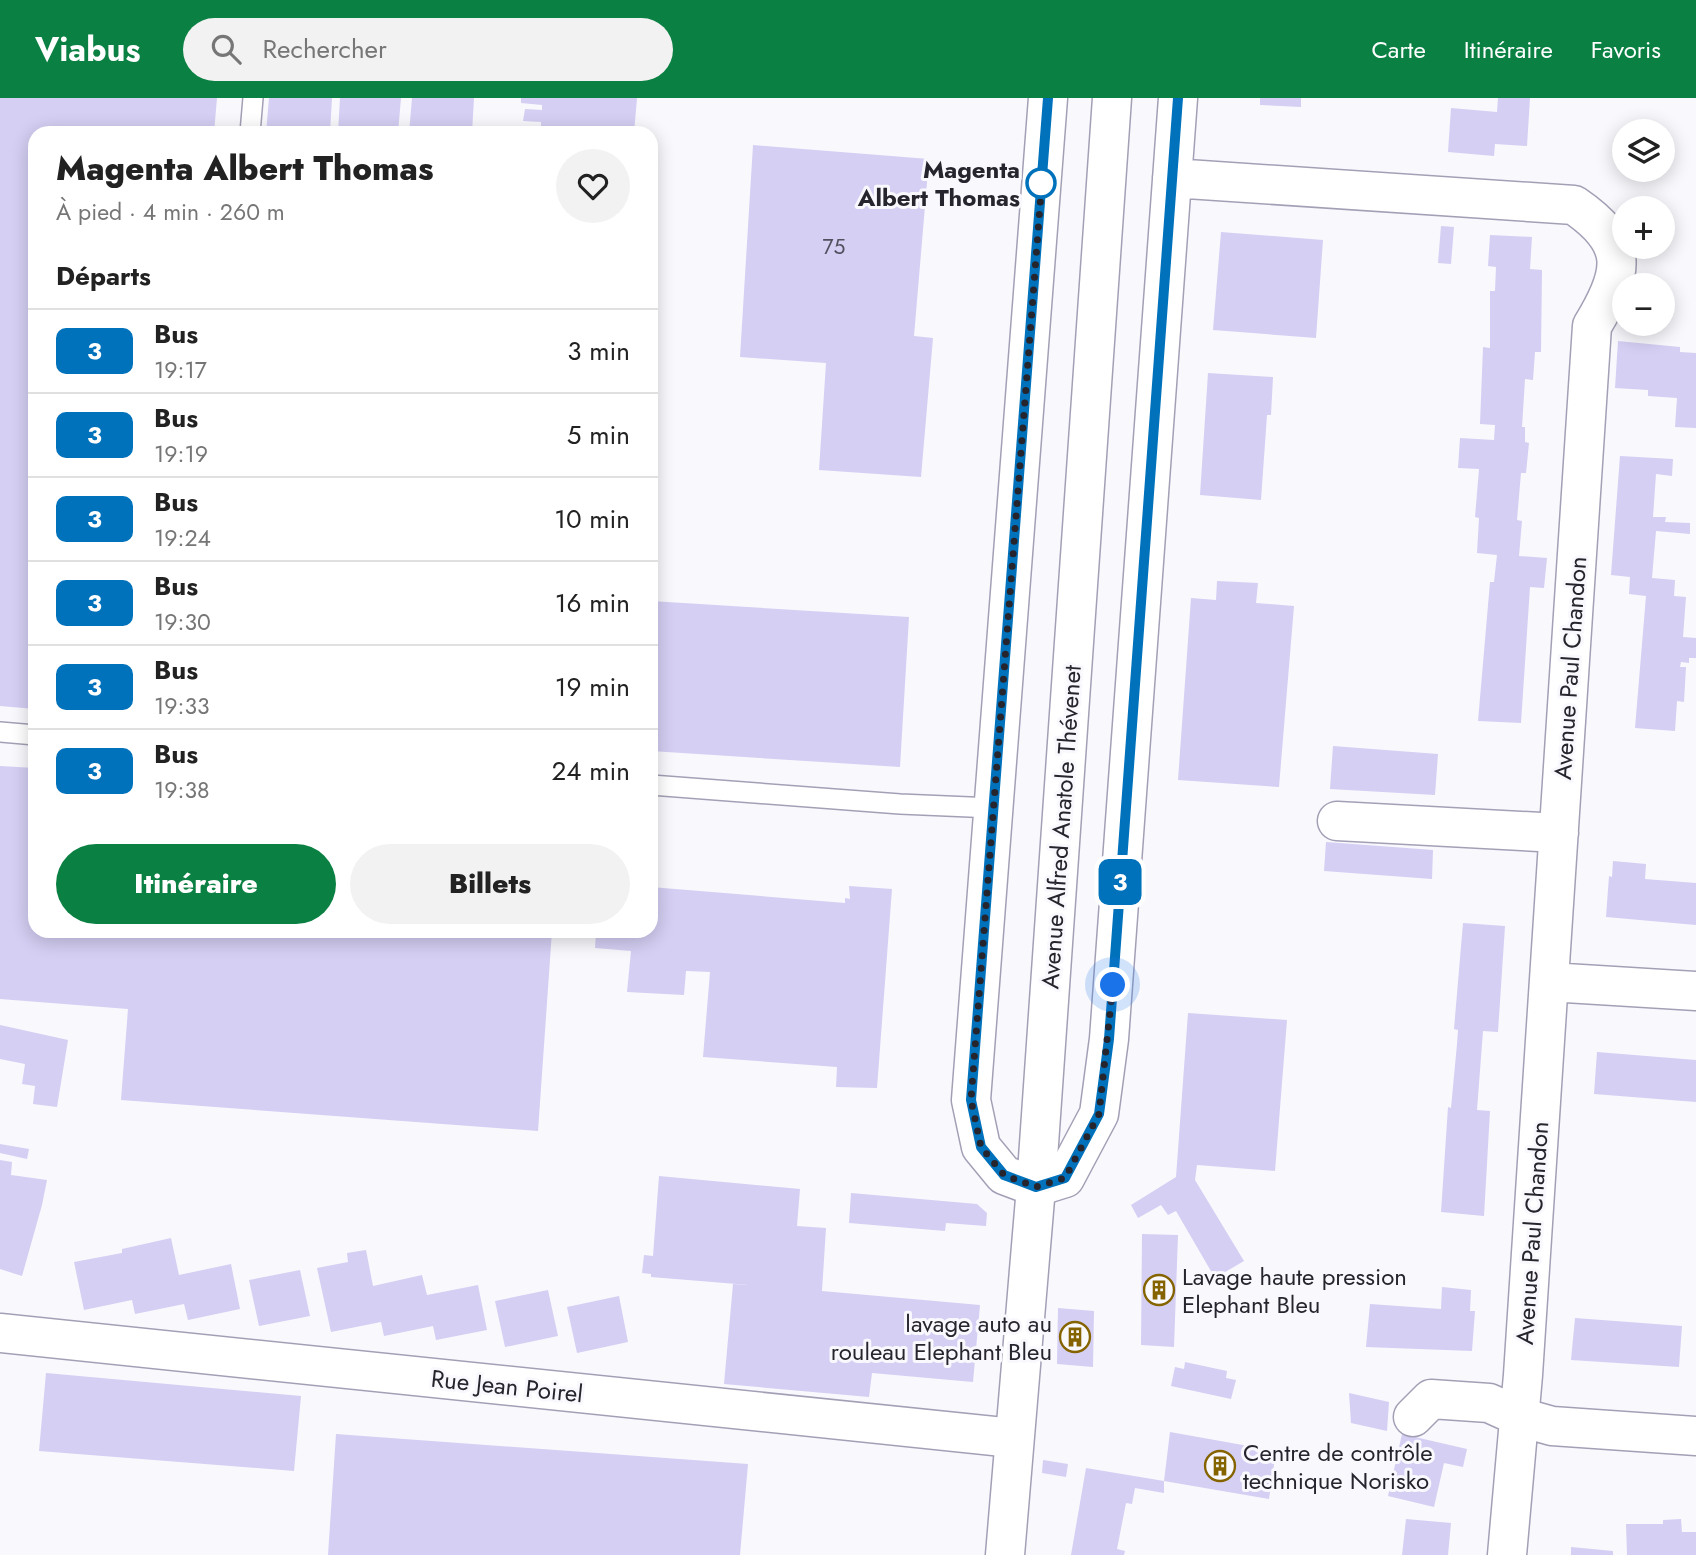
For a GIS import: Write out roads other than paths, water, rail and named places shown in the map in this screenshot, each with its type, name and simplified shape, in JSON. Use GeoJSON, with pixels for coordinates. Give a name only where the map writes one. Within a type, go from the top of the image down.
{"type":"FeatureCollection","features":[{"type":"Feature","properties":{"kind":"street"},"geometry":{"type":"LineString","coordinates":[[1048,98],[971,1100],[981,1147],[1004,1175],[1036,1187],[1065,1178],[1099,1114],[1109,1039],[1178,98]]}},
{"type":"Feature","properties":{"kind":"street","name":"Avenue Alfred Anatole Thévenet"},"geometry":{"type":"LineString","coordinates":[[1005,1555],[1036,1187],[1112,98]]}},
{"type":"Feature","properties":{"kind":"street","name":"Avenue Paul Chandon"},"geometry":{"type":"LineString","coordinates":[[1172,177],[1574,205],[1595,219],[1610,237],[1617,277],[1612,293],[1592,326],[1520,1417],[1507,1555]]}},
{"type":"Feature","properties":{"kind":"street"},"geometry":{"type":"LineString","coordinates":[[1337,821],[1559,834]]}},
{"type":"Feature","properties":{"kind":"street"},"geometry":{"type":"LineString","coordinates":[[1549,982],[1696,992]]}},
{"type":"Feature","properties":{"kind":"street","name":"Rue Jean Poirel"},"geometry":{"type":"LineString","coordinates":[[0,1333],[1013,1438]]}},
{"type":"Feature","properties":{"kind":"street"},"geometry":{"type":"LineString","coordinates":[[1413,1417],[1431,1399],[1489,1404],[1552,1426],[1696,1436]]}},
{"type":"Feature","properties":{"kind":"lane"},"geometry":{"type":"LineString","coordinates":[[251,126],[253,98]]}},
{"type":"Feature","properties":{"kind":"lane"},"geometry":{"type":"LineString","coordinates":[[0,732],[28,734]]}},
{"type":"Feature","properties":{"kind":"lane"},"geometry":{"type":"LineString","coordinates":[[658,785],[993,808]]}},
{"type":"Feature","properties":{"kind":"place","name":"Magenta Albert Thomas"},"geometry":{"type":"Point","coordinates":[1041,183]}},
{"type":"Feature","properties":{"kind":"place","name":"Lavage haute pression Elephant Bleu"},"geometry":{"type":"Point","coordinates":[1159,1290]}},
{"type":"Feature","properties":{"kind":"place","name":"lavage auto au rouleau Elephant Bleu"},"geometry":{"type":"Point","coordinates":[1075,1337]}},
{"type":"Feature","properties":{"kind":"place","name":"Centre de contrôle technique Norisko"},"geometry":{"type":"Point","coordinates":[1220,1466]}}]}
